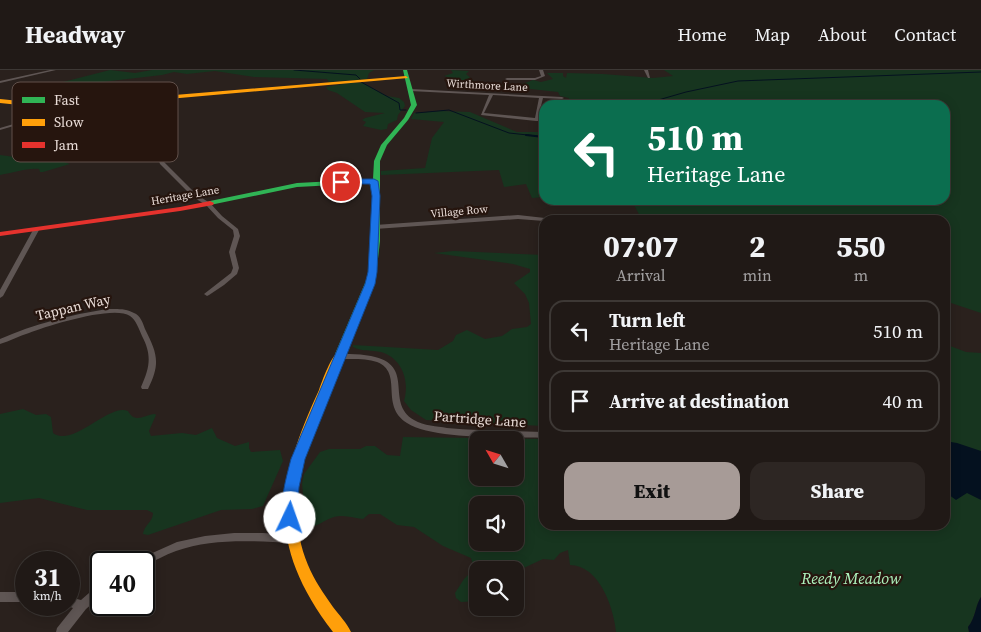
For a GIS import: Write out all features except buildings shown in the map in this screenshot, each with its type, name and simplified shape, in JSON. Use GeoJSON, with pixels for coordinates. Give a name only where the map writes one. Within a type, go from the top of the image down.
{"type":"FeatureCollection","features":[{"type":"Feature","properties":{"kind":"street"},"geometry":{"type":"LineString","coordinates":[[0,82],[54,70]]}},
{"type":"Feature","properties":{"kind":"street"},"geometry":{"type":"LineString","coordinates":[[507,79],[538,78],[543,76],[541,70]]}},
{"type":"Feature","properties":{"kind":"street"},"geometry":{"type":"LineString","coordinates":[[646,70],[649,78]]}},
{"type":"Feature","properties":{"kind":"street"},"geometry":{"type":"LineString","coordinates":[[178,96],[406,74],[414,99],[413,109],[382,149],[377,161],[374,181],[376,196],[374,252],[370,284],[298,459],[292,487],[290,518],[292,539],[300,564],[315,595],[343,632]]}},
{"type":"Feature","properties":{"kind":"street","name":"Wirthmore Lane"},"geometry":{"type":"LineString","coordinates":[[411,90],[562,98]]}},
{"type":"Feature","properties":{"kind":"street"},"geometry":{"type":"LineString","coordinates":[[491,95],[482,114],[536,120],[539,106]]}},
{"type":"Feature","properties":{"kind":"street"},"geometry":{"type":"LineString","coordinates":[[162,162],[195,196],[208,204],[235,229],[237,236],[232,252],[236,268],[234,274],[207,294]]}},
{"type":"Feature","properties":{"kind":"street","name":"Heritage Lane"},"geometry":{"type":"LineString","coordinates":[[0,234],[208,204],[297,185],[374,181]]}},
{"type":"Feature","properties":{"kind":"street","name":"Village Row"},"geometry":{"type":"LineString","coordinates":[[375,228],[518,217],[539,219]]}},
{"type":"Feature","properties":{"kind":"street"},"geometry":{"type":"LineString","coordinates":[[0,296],[36,230]]}},
{"type":"Feature","properties":{"kind":"street","name":"Tappan Way"},"geometry":{"type":"LineString","coordinates":[[0,342],[29,330],[105,310],[125,311],[136,317],[154,353],[152,373],[145,387]]}},
{"type":"Feature","properties":{"kind":"street","name":"Partridge Lane"},"geometry":{"type":"LineString","coordinates":[[339,357],[361,357],[379,361],[390,368],[394,378],[396,405],[401,415],[412,423],[424,427],[455,431],[539,435]]}},
{"type":"Feature","properties":{"kind":"street"},"geometry":{"type":"LineString","coordinates":[[155,556],[176,547],[209,540],[261,536],[292,539]]}},
{"type":"Feature","properties":{"kind":"street"},"geometry":{"type":"LineString","coordinates":[[0,597],[15,597]]}},
{"type":"Feature","properties":{"kind":"street"},"geometry":{"type":"LineString","coordinates":[[61,632],[82,605],[90,599]]}},
{"type":"Feature","properties":{"kind":"green space"},"geometry":{"type":"Polygon","coordinates":[[[110,70],[135,73],[152,70],[374,70],[369,73],[367,79],[329,82],[327,79],[254,77],[215,71],[187,74],[174,72],[102,82],[63,82],[110,70]]]}},
{"type":"Feature","properties":{"kind":"green space"},"geometry":{"type":"Polygon","coordinates":[[[451,70],[469,71],[466,74],[476,83],[454,83],[455,79],[444,76],[453,73],[451,70]]]}},
{"type":"Feature","properties":{"kind":"green space"},"geometry":{"type":"Polygon","coordinates":[[[664,70],[981,70],[981,313],[950,303],[950,215],[639,215],[634,205],[950,205],[950,100],[569,100],[569,98],[560,96],[558,92],[495,85],[520,85],[533,80],[541,82],[553,79],[547,73],[563,73],[563,76],[566,78],[567,73],[653,78],[673,76],[664,70]]]}},
{"type":"Feature","properties":{"kind":"green space"},"geometry":{"type":"Polygon","coordinates":[[[349,83],[363,83],[387,96],[399,98],[404,102],[405,106],[398,115],[397,120],[388,124],[387,129],[381,130],[363,126],[366,122],[362,120],[365,118],[385,113],[365,112],[326,87],[349,83]]]}},
{"type":"Feature","properties":{"kind":"green space"},"geometry":{"type":"Polygon","coordinates":[[[441,111],[470,112],[517,132],[539,132],[539,197],[532,198],[526,184],[504,187],[499,170],[381,175],[381,171],[425,168],[432,138],[444,122],[411,119],[414,113],[441,111]]]}},
{"type":"Feature","properties":{"kind":"green space"},"geometry":{"type":"Polygon","coordinates":[[[0,155],[12,157],[12,162],[64,162],[70,164],[43,172],[40,172],[39,169],[34,169],[0,175],[0,155]]]}},
{"type":"Feature","properties":{"kind":"green space"},"geometry":{"type":"Polygon","coordinates":[[[454,251],[539,255],[539,426],[426,420],[411,410],[404,401],[406,393],[405,378],[403,371],[394,359],[381,352],[353,347],[353,345],[438,350],[453,341],[456,335],[467,330],[485,339],[502,336],[512,329],[527,327],[531,324],[529,303],[525,294],[514,283],[530,272],[530,269],[513,264],[434,253],[454,251]]]}},
{"type":"Feature","properties":{"kind":"green space","name":"Reedy Meadow"},"geometry":{"type":"Polygon","coordinates":[[[950,346],[966,352],[981,353],[981,597],[968,627],[969,632],[616,632],[612,611],[603,590],[589,572],[580,567],[570,565],[568,550],[560,553],[554,560],[543,559],[524,568],[524,561],[472,561],[471,558],[443,546],[414,527],[397,525],[380,514],[369,514],[363,519],[338,516],[307,528],[302,484],[304,474],[320,452],[329,449],[360,449],[366,446],[375,446],[387,455],[400,456],[403,437],[469,438],[469,486],[524,486],[524,439],[539,439],[539,530],[950,530],[950,346]]]}},
{"type":"Feature","properties":{"kind":"green space"},"geometry":{"type":"Polygon","coordinates":[[[23,409],[36,415],[46,414],[51,417],[53,433],[61,436],[81,431],[111,413],[120,410],[128,411],[137,418],[155,414],[149,431],[151,436],[182,433],[196,435],[212,428],[217,438],[235,446],[249,442],[251,452],[280,450],[283,461],[263,506],[252,509],[221,510],[148,535],[143,534],[152,519],[153,513],[147,510],[87,510],[39,498],[0,503],[0,414],[23,409]]]}},
{"type":"Feature","properties":{"kind":"green space","name":"Reedy Meadow"},"geometry":{"type":"Polygon","coordinates":[[[469,574],[469,602],[461,602],[456,598],[455,593],[469,574]]]}},
{"type":"Feature","properties":{"kind":"water"},"geometry":{"type":"Polygon","coordinates":[[[950,442],[981,451],[981,500],[967,493],[956,500],[950,496],[950,442]]]}},
{"type":"Feature","properties":{"kind":"water"},"geometry":{"type":"Polygon","coordinates":[[[981,597],[981,632],[969,632],[968,627],[981,597]]]}},
{"type":"Feature","properties":{"kind":"waterway"},"geometry":{"type":"LineString","coordinates":[[294,70],[356,75],[360,79]]}},
{"type":"Feature","properties":{"kind":"waterway"},"geometry":{"type":"LineString","coordinates":[[658,100],[738,81],[981,72]]}},
{"type":"Feature","properties":{"kind":"waterway"},"geometry":{"type":"LineString","coordinates":[[361,82],[399,103],[400,110],[406,110]]}},
{"type":"Feature","properties":{"kind":"waterway"},"geometry":{"type":"LineString","coordinates":[[416,113],[449,110],[509,133],[537,136]]}},
{"type":"Feature","properties":{"kind":"waterway"},"geometry":{"type":"LineString","coordinates":[[526,135],[539,136]]}},
{"type":"Feature","properties":{"kind":"traffic: fast"},"geometry":{"type":"LineString","coordinates":[[340,354],[372,276],[376,241],[377,161],[384,145],[406,119],[414,105],[405,70]]}},
{"type":"Feature","properties":{"kind":"traffic: fast"},"geometry":{"type":"LineString","coordinates":[[210,203],[297,185],[374,181]]}},
{"type":"Feature","properties":{"kind":"traffic: slow"},"geometry":{"type":"LineString","coordinates":[[178,96],[406,77]]}},
{"type":"Feature","properties":{"kind":"traffic: slow"},"geometry":{"type":"LineString","coordinates":[[0,101],[12,102]]}},
{"type":"Feature","properties":{"kind":"traffic: slow"},"geometry":{"type":"LineString","coordinates":[[340,354],[319,401],[300,452],[291,503],[291,529],[297,554],[305,575],[316,595],[343,632]]}},
{"type":"Feature","properties":{"kind":"traffic: jam"},"geometry":{"type":"LineString","coordinates":[[0,234],[180,209],[210,203]]}},
{"type":"Feature","properties":{"kind":"route"},"geometry":{"type":"LineString","coordinates":[[290,518],[292,487],[298,459],[311,423],[370,284],[372,272],[375,246],[376,190],[374,181],[341,182]]}}]}
